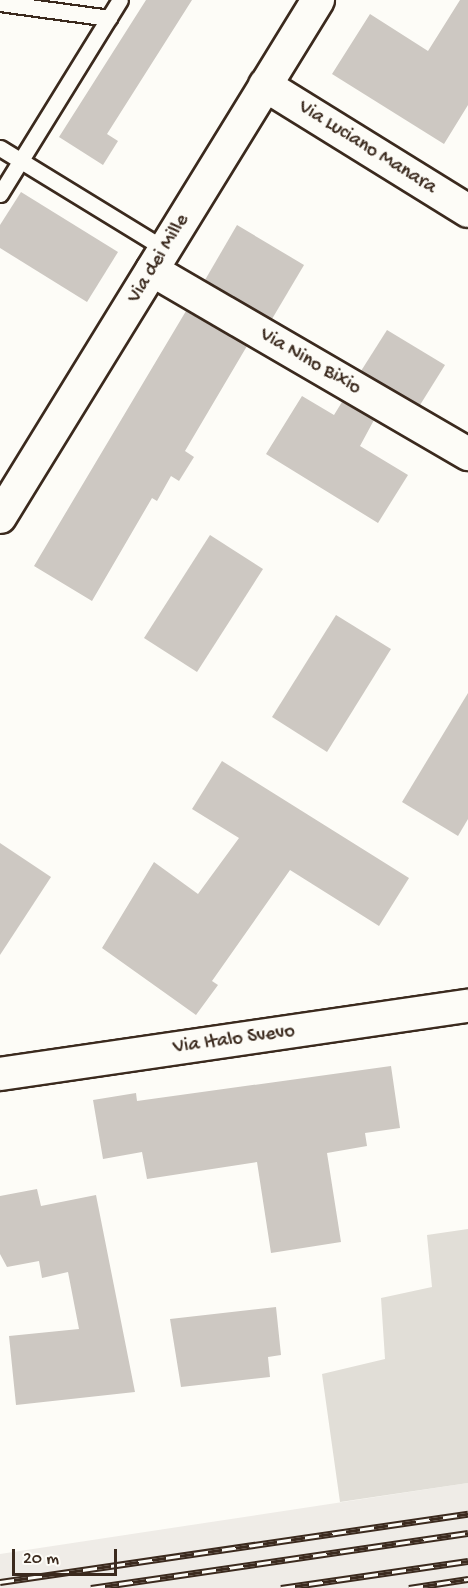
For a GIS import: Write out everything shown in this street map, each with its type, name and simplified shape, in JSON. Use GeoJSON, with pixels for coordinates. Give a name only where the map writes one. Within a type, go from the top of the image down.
{"type":"FeatureCollection","features":[{"type":"Feature","properties":{"kind":"street","name":"Via dei Mille"},"geometry":{"type":"LineString","coordinates":[[0,517],[318,0]]}},
{"type":"Feature","properties":{"kind":"street","name":"Via Luciano Manara"},"geometry":{"type":"LineString","coordinates":[[265,86],[468,211]]}},
{"type":"Feature","properties":{"kind":"street","name":"Via Nino Bixio"},"geometry":{"type":"LineString","coordinates":[[159,259],[468,454]]}},
{"type":"Feature","properties":{"kind":"street","name":"Via Italo Svevo"},"geometry":{"type":"LineString","coordinates":[[0,1074],[468,1006]]}},
{"type":"Feature","properties":{"kind":"lane"},"geometry":{"type":"LineString","coordinates":[[0,194],[120,0]]}},
{"type":"Feature","properties":{"kind":"lane"},"geometry":{"type":"LineString","coordinates":[[0,3],[109,18]]}},
{"type":"Feature","properties":{"kind":"lane"},"geometry":{"type":"LineString","coordinates":[[0,148],[159,259]]}},
{"type":"Feature","properties":{"kind":"shaded area"},"geometry":{"type":"Polygon","coordinates":[[[468,1229],[468,1483],[340,1502],[322,1374],[385,1359],[381,1298],[432,1287],[427,1235],[468,1229]]]}},
{"type":"Feature","properties":{"kind":"shaded area"},"geometry":{"type":"Polygon","coordinates":[[[468,1483],[468,1588],[0,1588],[0,1554],[468,1483]]]}},
{"type":"Feature","properties":{"kind":"building"},"geometry":{"type":"Polygon","coordinates":[[[146,0],[192,0],[107,134],[118,141],[103,165],[59,137],[146,0]]]}},
{"type":"Feature","properties":{"kind":"building"},"geometry":{"type":"Polygon","coordinates":[[[460,0],[468,0],[468,105],[444,144],[332,74],[370,14],[428,51],[460,0]]]}},
{"type":"Feature","properties":{"kind":"building"},"geometry":{"type":"Polygon","coordinates":[[[21,192],[118,252],[87,302],[0,248],[0,225],[21,192]]]}},
{"type":"Feature","properties":{"kind":"building"},"geometry":{"type":"Polygon","coordinates":[[[237,225],[304,265],[272,319],[205,280],[237,225]]]}},
{"type":"Feature","properties":{"kind":"building"},"geometry":{"type":"Polygon","coordinates":[[[186,311],[247,346],[185,451],[194,457],[179,481],[171,476],[157,501],[152,498],[92,601],[34,566],[186,311]]]}},
{"type":"Feature","properties":{"kind":"building"},"geometry":{"type":"Polygon","coordinates":[[[387,330],[445,365],[420,405],[361,371],[387,330]]]}},
{"type":"Feature","properties":{"kind":"building"},"geometry":{"type":"Polygon","coordinates":[[[302,396],[334,415],[342,402],[374,420],[360,446],[408,475],[378,523],[266,454],[302,396]]]}},
{"type":"Feature","properties":{"kind":"building"},"geometry":{"type":"Polygon","coordinates":[[[210,535],[263,569],[197,672],[144,638],[210,535]]]}},
{"type":"Feature","properties":{"kind":"building"},"geometry":{"type":"Polygon","coordinates":[[[336,615],[391,649],[327,752],[272,717],[336,615]]]}},
{"type":"Feature","properties":{"kind":"building"},"geometry":{"type":"Polygon","coordinates":[[[468,693],[468,819],[458,836],[402,802],[468,693]]]}},
{"type":"Feature","properties":{"kind":"building"},"geometry":{"type":"Polygon","coordinates":[[[222,761],[409,878],[379,926],[290,870],[212,981],[218,985],[196,1015],[102,948],[154,862],[198,894],[239,838],[192,809],[222,761]]]}},
{"type":"Feature","properties":{"kind":"building"},"geometry":{"type":"Polygon","coordinates":[[[0,843],[51,877],[0,955],[0,843]]]}},
{"type":"Feature","properties":{"kind":"building"},"geometry":{"type":"Polygon","coordinates":[[[391,1066],[400,1128],[365,1133],[367,1146],[327,1153],[341,1242],[271,1253],[257,1162],[147,1179],[142,1152],[103,1159],[93,1100],[136,1093],[137,1101],[391,1066]]]}},
{"type":"Feature","properties":{"kind":"building"},"geometry":{"type":"Polygon","coordinates":[[[37,1189],[41,1206],[96,1195],[135,1392],[16,1405],[9,1336],[79,1329],[68,1272],[42,1278],[39,1261],[7,1267],[0,1254],[0,1196],[37,1189]]]}},
{"type":"Feature","properties":{"kind":"building"},"geometry":{"type":"Polygon","coordinates":[[[276,1307],[281,1355],[268,1357],[270,1377],[181,1387],[170,1319],[276,1307]]]}},
{"type":"Feature","properties":{"kind":"railway"},"geometry":{"type":"LineString","coordinates":[[0,1582],[468,1514]]}},
{"type":"Feature","properties":{"kind":"railway"},"geometry":{"type":"LineString","coordinates":[[91,1588],[468,1533]]}},
{"type":"Feature","properties":{"kind":"railway"},"geometry":{"type":"LineString","coordinates":[[281,1588],[468,1561]]}},
{"type":"Feature","properties":{"kind":"railway"},"geometry":{"type":"LineString","coordinates":[[409,1588],[468,1579]]}}]}
